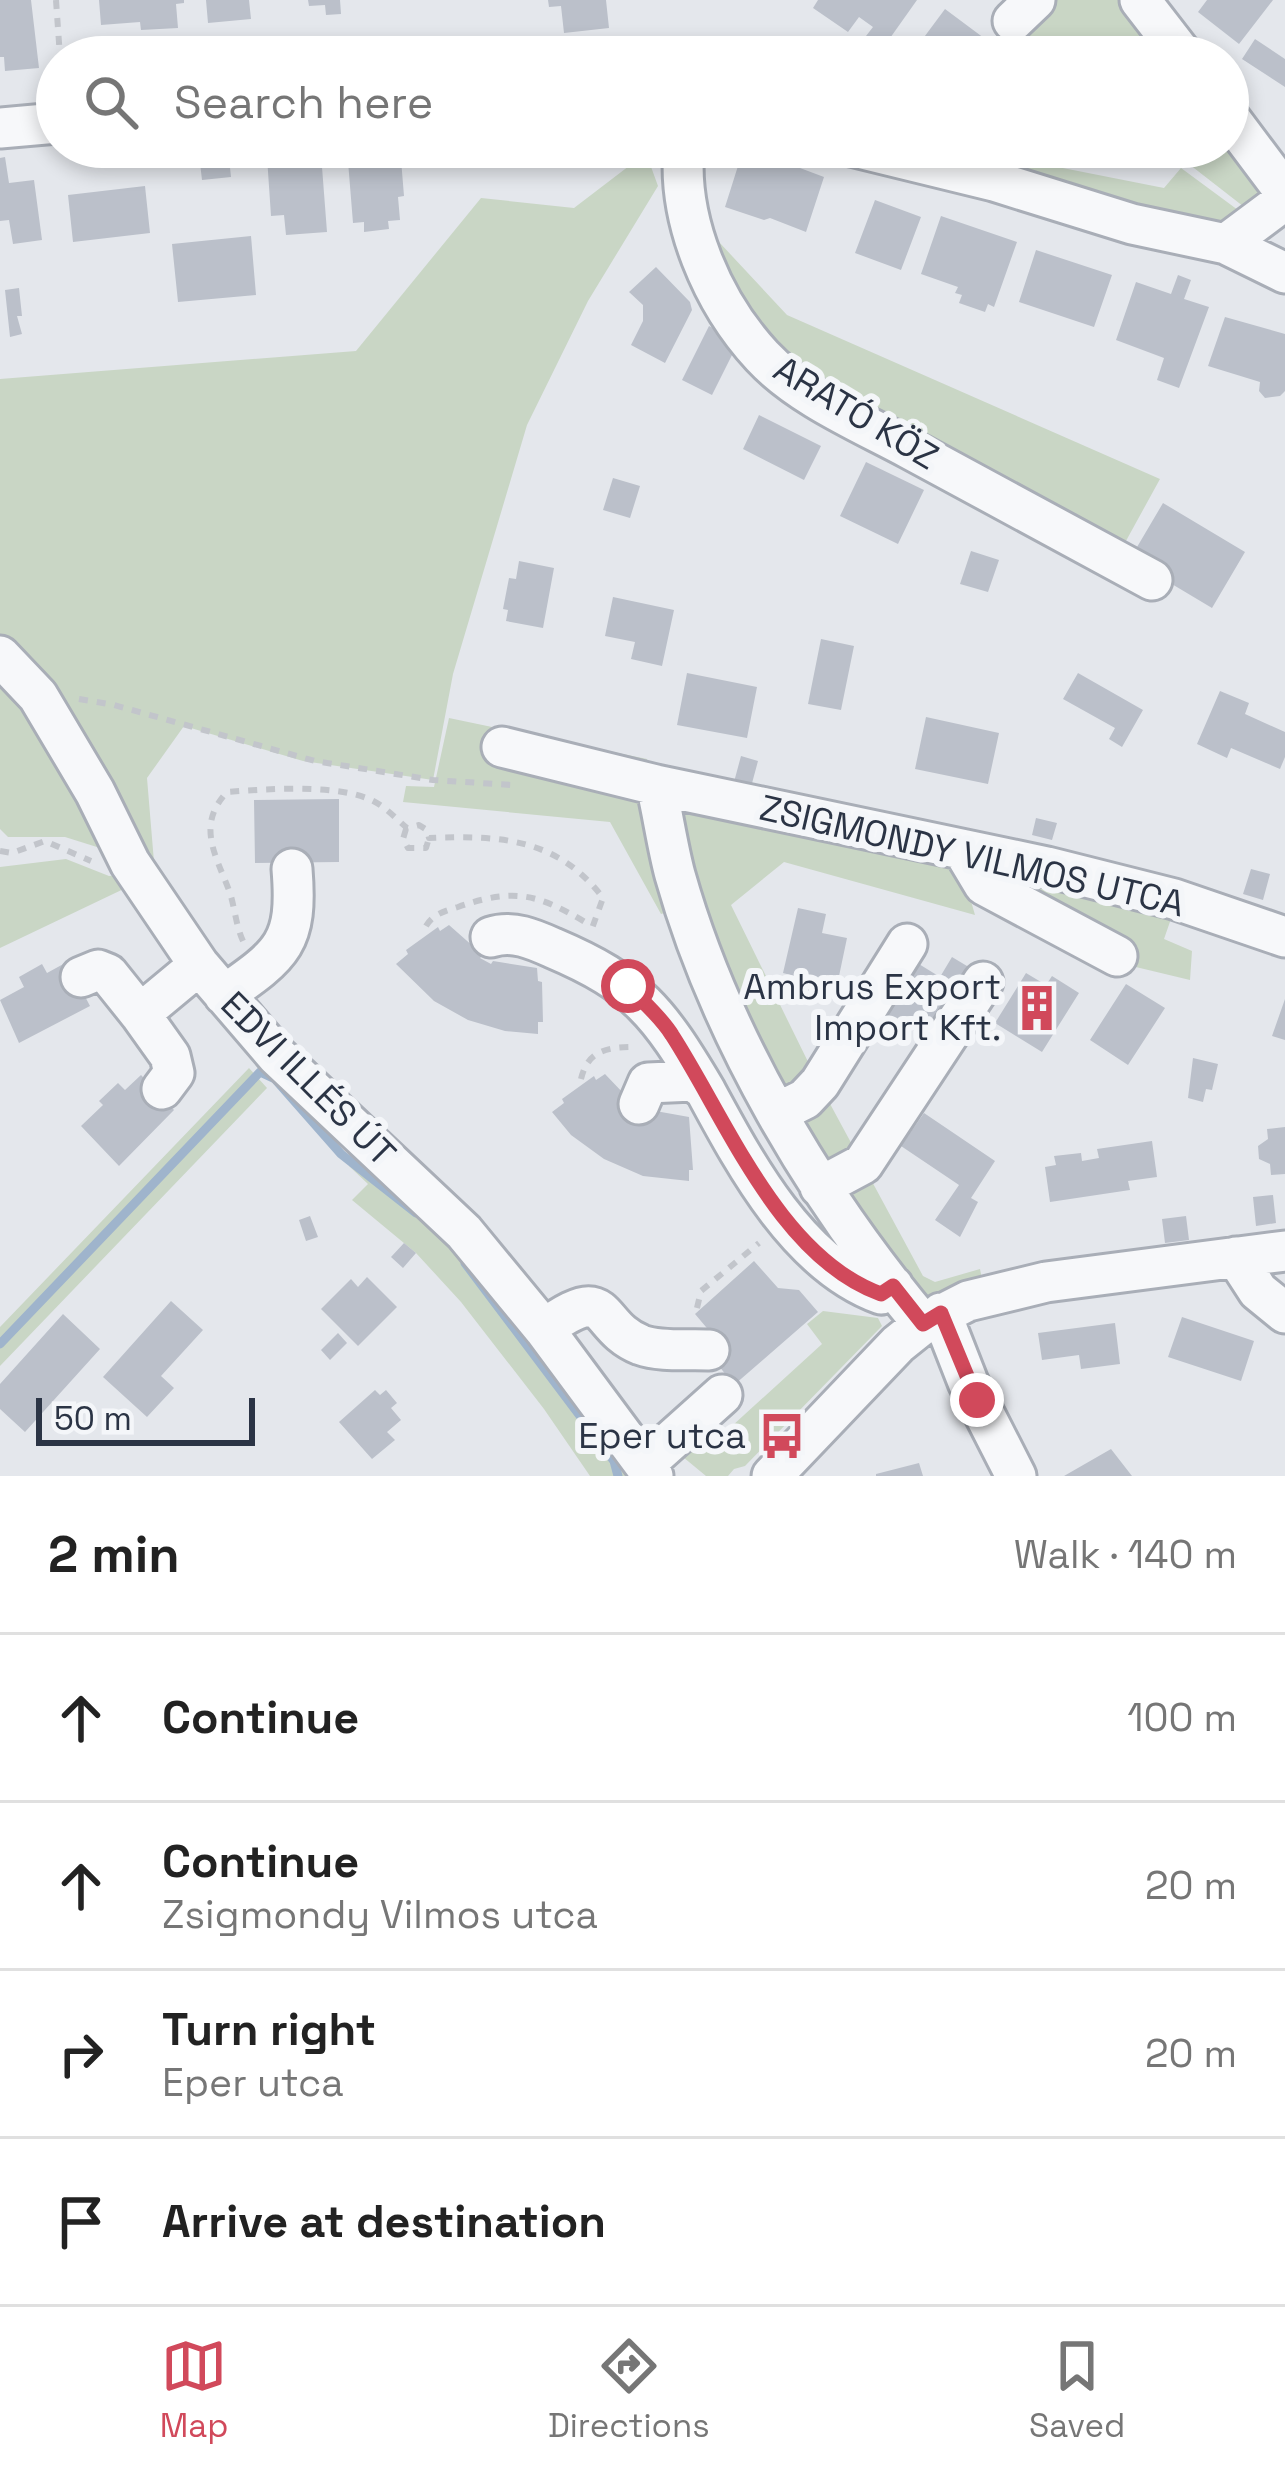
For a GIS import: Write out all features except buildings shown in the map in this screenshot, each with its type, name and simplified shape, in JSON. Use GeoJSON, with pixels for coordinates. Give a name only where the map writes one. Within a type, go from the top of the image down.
{"type":"FeatureCollection","features":[{"type":"Feature","properties":{"kind":"street"},"geometry":{"type":"LineString","coordinates":[[1140,0],[1168,36]]}},
{"type":"Feature","properties":{"kind":"street"},"geometry":{"type":"LineString","coordinates":[[0,128],[36,125]]}},
{"type":"Feature","properties":{"kind":"street"},"geometry":{"type":"LineString","coordinates":[[1226,244],[1285,196],[1249,145]]}},
{"type":"Feature","properties":{"kind":"street","name":"ARATÓ KÖZ"},"geometry":{"type":"LineString","coordinates":[[682,168],[688,224],[709,274],[762,356],[824,400],[1152,580]]}},
{"type":"Feature","properties":{"kind":"street"},"geometry":{"type":"LineString","coordinates":[[939,168],[1132,224],[1226,244],[1285,273]]}},
{"type":"Feature","properties":{"kind":"street","name":"EDVI ILLÉS ÚT"},"geometry":{"type":"LineString","coordinates":[[0,656],[38,696],[95,792],[130,863],[227,978],[293,1072],[464,1232],[649,1469]]}},
{"type":"Feature","properties":{"kind":"street","name":"ZSIGMONDY VILMOS UTCA"},"geometry":{"type":"LineString","coordinates":[[502,747],[1174,899],[1285,937]]}},
{"type":"Feature","properties":{"kind":"street"},"geometry":{"type":"LineString","coordinates":[[656,784],[674,872],[695,936],[779,1112],[820,1187],[893,1286],[932,1318],[1016,1476]]}},
{"type":"Feature","properties":{"kind":"street"},"geometry":{"type":"LineString","coordinates":[[963,850],[984,886],[1117,956]]}},
{"type":"Feature","properties":{"kind":"street"},"geometry":{"type":"LineString","coordinates":[[140,1014],[281,950],[292,927],[292,869]]}},
{"type":"Feature","properties":{"kind":"street"},"geometry":{"type":"LineString","coordinates":[[491,938],[504,933],[521,936],[578,958],[628,986],[669,1030],[757,1184],[791,1225],[858,1285],[881,1294],[893,1286]]}},
{"type":"Feature","properties":{"kind":"street"},"geometry":{"type":"LineString","coordinates":[[779,1112],[805,1099],[820,1083],[907,944]]}},
{"type":"Feature","properties":{"kind":"street"},"geometry":{"type":"LineString","coordinates":[[81,976],[98,970],[108,974],[140,1014],[170,1057],[174,1073],[162,1089]]}},
{"type":"Feature","properties":{"kind":"street"},"geometry":{"type":"LineString","coordinates":[[820,1187],[863,1164],[983,982]]}},
{"type":"Feature","properties":{"kind":"street"},"geometry":{"type":"LineString","coordinates":[[639,1103],[648,1083],[693,1082],[705,1090]]}},
{"type":"Feature","properties":{"kind":"street"},"geometry":{"type":"LineString","coordinates":[[772,1476],[898,1344],[932,1318],[1006,1290],[1285,1251]]}},
{"type":"Feature","properties":{"kind":"street"},"geometry":{"type":"LineString","coordinates":[[1236,1257],[1246,1277],[1285,1313]]}},
{"type":"Feature","properties":{"kind":"street"},"geometry":{"type":"LineString","coordinates":[[544,1329],[566,1313],[590,1307],[604,1312],[644,1347],[709,1350]]}},
{"type":"Feature","properties":{"kind":"street"},"geometry":{"type":"LineString","coordinates":[[649,1469],[722,1395]]}},
{"type":"Feature","properties":{"kind":"path"},"geometry":{"type":"LineString","coordinates":[[56,0],[59,36]]}},
{"type":"Feature","properties":{"kind":"path"},"geometry":{"type":"LineString","coordinates":[[38,696],[114,705],[337,765],[433,780],[502,787],[519,784]]}},
{"type":"Feature","properties":{"kind":"path"},"geometry":{"type":"LineString","coordinates":[[227,978],[209,829],[215,805],[227,792],[350,794],[371,800],[407,828]]}},
{"type":"Feature","properties":{"kind":"path"},"geometry":{"type":"LineString","coordinates":[[419,825],[427,830],[426,848],[408,848],[403,839],[407,828],[419,825]]}},
{"type":"Feature","properties":{"kind":"path"},"geometry":{"type":"LineString","coordinates":[[429,838],[516,842],[562,858],[581,872],[603,898],[603,906],[578,958]]}},
{"type":"Feature","properties":{"kind":"path"},"geometry":{"type":"LineString","coordinates":[[0,851],[12,853],[45,841],[87,860],[119,866],[130,863]]}},
{"type":"Feature","properties":{"kind":"path"},"geometry":{"type":"LineString","coordinates":[[697,1308],[701,1291],[759,1243]]}},
{"type":"Feature","properties":{"kind":"green space"},"geometry":{"type":"Polygon","coordinates":[[[1050,0],[1131,0],[1161,35],[1025,36],[1018,31],[1050,0]]]}},
{"type":"Feature","properties":{"kind":"green space"},"geometry":{"type":"Polygon","coordinates":[[[1249,165],[1274,187],[1248,210],[1194,168],[1249,165]]]}},
{"type":"Feature","properties":{"kind":"green space"},"geometry":{"type":"Polygon","coordinates":[[[626,168],[651,168],[658,186],[588,301],[527,425],[453,674],[433,780],[303,761],[184,726],[147,778],[155,874],[0,948],[0,867],[66,859],[109,876],[125,874],[116,853],[65,837],[8,837],[0,829],[0,379],[356,351],[481,198],[574,208],[626,168]]]}},
{"type":"Feature","properties":{"kind":"green space"},"geometry":{"type":"Polygon","coordinates":[[[961,168],[1063,168],[1164,188],[1181,168],[1242,213],[1218,229],[961,168]]]}},
{"type":"Feature","properties":{"kind":"green space"},"geometry":{"type":"Polygon","coordinates":[[[719,242],[787,315],[1160,479],[1121,550],[796,371],[720,273],[719,242]]]}},
{"type":"Feature","properties":{"kind":"green space"},"geometry":{"type":"Polygon","coordinates":[[[449,718],[647,759],[679,909],[661,914],[610,822],[403,802],[406,786],[434,787],[449,718]]]}},
{"type":"Feature","properties":{"kind":"green space"},"geometry":{"type":"Polygon","coordinates":[[[665,791],[958,856],[975,915],[784,862],[731,905],[815,1076],[923,1276],[935,1282],[980,1269],[982,1279],[928,1298],[860,1230],[729,998],[665,791]]]}},
{"type":"Feature","properties":{"kind":"green space"},"geometry":{"type":"Polygon","coordinates":[[[974,857],[1173,913],[1164,939],[1192,951],[1190,980],[1115,962],[974,857]]]}},
{"type":"Feature","properties":{"kind":"green space"},"geometry":{"type":"Polygon","coordinates":[[[249,1068],[267,1088],[0,1366],[0,1327],[249,1068]]]}},
{"type":"Feature","properties":{"kind":"green space"},"geometry":{"type":"Polygon","coordinates":[[[359,1156],[455,1239],[633,1476],[590,1476],[461,1302],[416,1253],[352,1200],[368,1184],[349,1166],[359,1156]]]}},
{"type":"Feature","properties":{"kind":"green space"},"geometry":{"type":"Polygon","coordinates":[[[823,1311],[878,1318],[882,1326],[745,1466],[728,1476],[706,1476],[683,1457],[680,1454],[697,1435],[709,1447],[822,1344],[807,1324],[823,1311]]]}},
{"type":"Feature","properties":{"kind":"waterway"},"geometry":{"type":"LineString","coordinates":[[0,1344],[260,1072],[275,1079],[341,1154],[416,1213]]}},
{"type":"Feature","properties":{"kind":"waterway"},"geometry":{"type":"LineString","coordinates":[[465,1263],[614,1461],[618,1476]]}},
{"type":"Feature","properties":{"kind":"place","name":"Ambrus Export Import Kft."},"geometry":{"type":"Point","coordinates":[1037,1008]}},
{"type":"Feature","properties":{"kind":"place","name":"Eper utca"},"geometry":{"type":"Point","coordinates":[782,1436]}},
{"type":"Feature","properties":{"kind":"route"},"geometry":{"type":"LineString","coordinates":[[628,986],[669,1030],[757,1184],[791,1225],[858,1285],[881,1294],[893,1286],[923,1324],[941,1313],[977,1400]]}}]}
